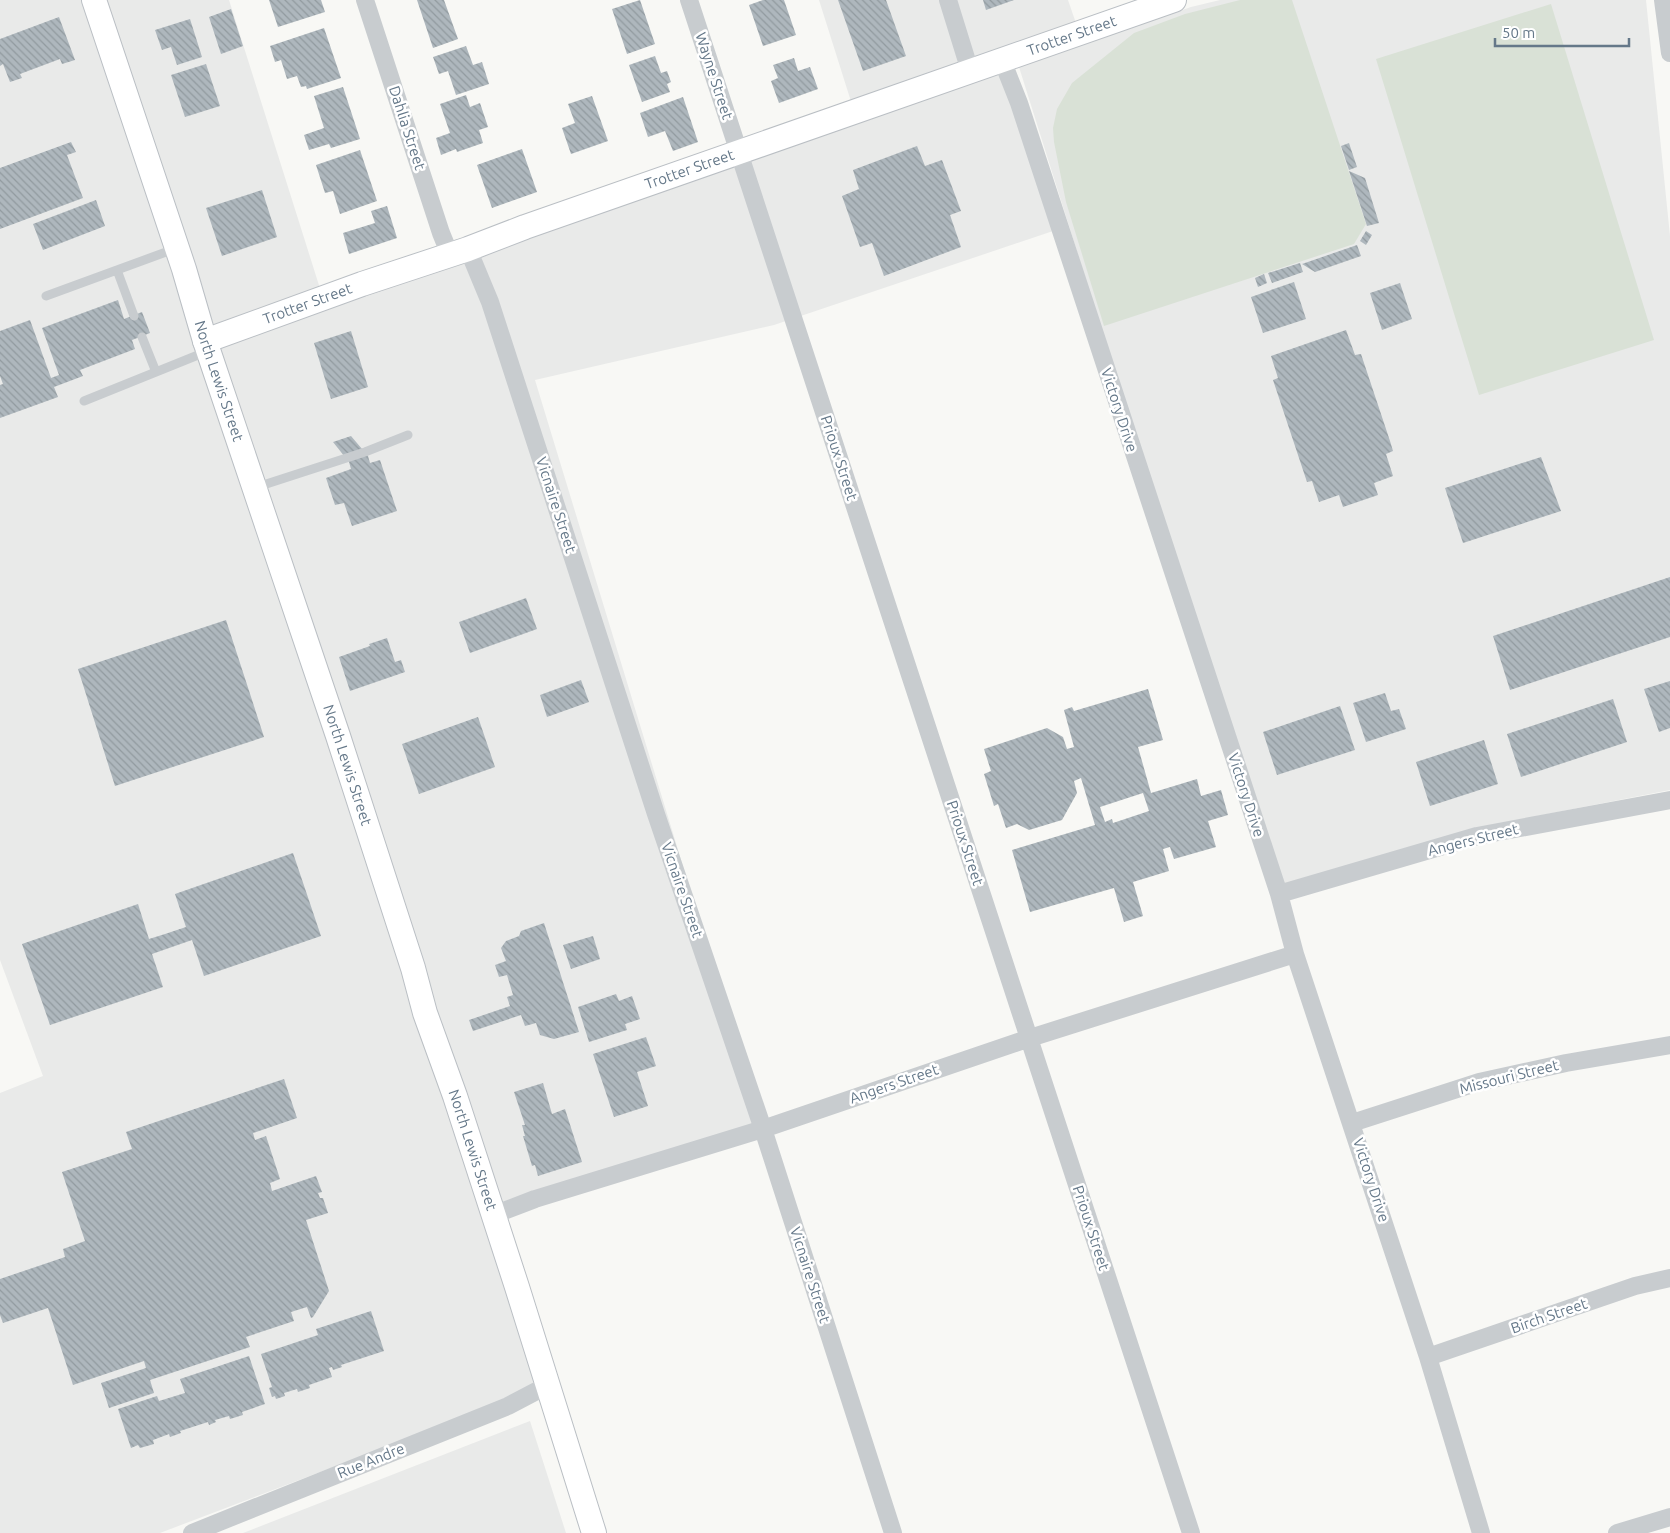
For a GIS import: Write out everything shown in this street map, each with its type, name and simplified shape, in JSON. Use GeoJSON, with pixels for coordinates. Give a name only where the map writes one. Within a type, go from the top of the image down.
{"type":"FeatureCollection","features":[{"type":"Feature","properties":{"kind":"main road","name":"North Lewis Street"},"geometry":{"type":"LineString","coordinates":[[94,0],[177,248],[206,346],[338,736],[413,968],[425,1013],[493,1215],[594,1533]]}},
{"type":"Feature","properties":{"kind":"main road","name":"Trotter Street"},"geometry":{"type":"LineString","coordinates":[[206,346],[362,284],[459,252],[525,227],[1174,0]]}},
{"type":"Feature","properties":{"kind":"street","name":"Dahlia Street"},"geometry":{"type":"LineString","coordinates":[[365,0],[441,233],[459,252]]}},
{"type":"Feature","properties":{"kind":"street","name":"Wayne Street"},"geometry":{"type":"LineString","coordinates":[[689,0],[739,153]]}},
{"type":"Feature","properties":{"kind":"street"},"geometry":{"type":"LineString","coordinates":[[948,0],[970,71]]}},
{"type":"Feature","properties":{"kind":"street"},"geometry":{"type":"LineString","coordinates":[[1663,0],[1670,53]]}},
{"type":"Feature","properties":{"kind":"street","name":"Victory Drive"},"geometry":{"type":"LineString","coordinates":[[1002,60],[1019,103],[1279,894],[1295,954],[1428,1357],[1481,1533]]}},
{"type":"Feature","properties":{"kind":"street","name":"Prioux Street"},"geometry":{"type":"LineString","coordinates":[[739,153],[1191,1533]]}},
{"type":"Feature","properties":{"kind":"street","name":"Vicnaire Street"},"geometry":{"type":"LineString","coordinates":[[459,252],[490,302],[656,814],[763,1129],[893,1533]]}},
{"type":"Feature","properties":{"kind":"street","name":"Angers Street"},"geometry":{"type":"LineString","coordinates":[[1279,894],[1477,836],[1670,800]]}},
{"type":"Feature","properties":{"kind":"street","name":"Angers Street"},"geometry":{"type":"LineString","coordinates":[[493,1215],[535,1199],[763,1129],[1030,1038],[1295,954]]}},
{"type":"Feature","properties":{"kind":"street","name":"Missouri Street"},"geometry":{"type":"LineString","coordinates":[[1352,1123],[1479,1082],[1566,1063],[1670,1045]]}},
{"type":"Feature","properties":{"kind":"street","name":"Birch Street"},"geometry":{"type":"LineString","coordinates":[[1428,1357],[1635,1286],[1670,1278]]}},
{"type":"Feature","properties":{"kind":"street","name":"Rue Andre"},"geometry":{"type":"LineString","coordinates":[[192,1533],[508,1406],[548,1385]]}},
{"type":"Feature","properties":{"kind":"street"},"geometry":{"type":"LineString","coordinates":[[1617,1533],[1670,1517]]}},
{"type":"Feature","properties":{"kind":"lane"},"geometry":{"type":"LineString","coordinates":[[46,296],[177,248]]}},
{"type":"Feature","properties":{"kind":"lane"},"geometry":{"type":"LineString","coordinates":[[117,270],[134,316]]}},
{"type":"Feature","properties":{"kind":"lane"},"geometry":{"type":"LineString","coordinates":[[142,337],[156,372]]}},
{"type":"Feature","properties":{"kind":"lane"},"geometry":{"type":"LineString","coordinates":[[84,401],[156,372],[206,346]]}},
{"type":"Feature","properties":{"kind":"lane"},"geometry":{"type":"LineString","coordinates":[[254,488],[408,436]]}},
{"type":"Feature","properties":{"kind":"shaded area"},"geometry":{"type":"Polygon","coordinates":[[[0,0],[229,0],[323,298],[854,111],[819,0],[1068,0],[1079,32],[1002,60],[1059,229],[774,325],[535,380],[763,1129],[493,1215],[548,1385],[160,1533],[0,1533],[0,1093],[43,1076],[0,960],[0,0]]]}},
{"type":"Feature","properties":{"kind":"shaded area"},"geometry":{"type":"Polygon","coordinates":[[[1220,0],[1646,0],[1670,236],[1670,790],[1537,816],[1279,894],[1019,67],[1191,7],[1220,0]]]}},
{"type":"Feature","properties":{"kind":"shaded area"},"geometry":{"type":"Polygon","coordinates":[[[1240,0],[1292,0],[1366,224],[1354,244],[1104,326],[1066,202],[1054,142],[1053,128],[1057,109],[1072,83],[1134,33],[1185,14],[1240,0]]]}},
{"type":"Feature","properties":{"kind":"shaded area"},"geometry":{"type":"Polygon","coordinates":[[[1551,4],[1654,340],[1479,395],[1376,59],[1551,4]]]}},
{"type":"Feature","properties":{"kind":"shaded area"},"geometry":{"type":"Polygon","coordinates":[[[530,1421],[566,1533],[243,1533],[530,1421]]]}},
{"type":"Feature","properties":{"kind":"building"},"geometry":{"type":"Polygon","coordinates":[[[269,0],[321,0],[325,12],[278,27],[269,0]]]}},
{"type":"Feature","properties":{"kind":"building"},"geometry":{"type":"Polygon","coordinates":[[[417,0],[444,0],[458,39],[433,48],[417,0]]]}},
{"type":"Feature","properties":{"kind":"building"},"geometry":{"type":"Polygon","coordinates":[[[640,0],[655,44],[627,54],[612,9],[640,0]]]}},
{"type":"Feature","properties":{"kind":"building"},"geometry":{"type":"Polygon","coordinates":[[[763,0],[784,0],[796,35],[763,46],[749,5],[763,0]]]}},
{"type":"Feature","properties":{"kind":"building"},"geometry":{"type":"Polygon","coordinates":[[[838,0],[886,0],[906,56],[863,71],[838,0]]]}},
{"type":"Feature","properties":{"kind":"building"},"geometry":{"type":"Polygon","coordinates":[[[983,0],[1014,0],[986,10],[983,0]]]}},
{"type":"Feature","properties":{"kind":"building"},"geometry":{"type":"Polygon","coordinates":[[[231,9],[243,46],[221,54],[209,17],[231,9]]]}},
{"type":"Feature","properties":{"kind":"building"},"geometry":{"type":"Polygon","coordinates":[[[59,17],[75,60],[62,64],[60,59],[20,74],[22,78],[10,82],[3,64],[0,66],[0,39],[59,17]]]}},
{"type":"Feature","properties":{"kind":"building"},"geometry":{"type":"Polygon","coordinates":[[[190,19],[202,57],[177,65],[171,47],[162,50],[155,30],[190,19]]]}},
{"type":"Feature","properties":{"kind":"building"},"geometry":{"type":"Polygon","coordinates":[[[324,28],[341,78],[307,89],[306,86],[301,87],[297,76],[287,79],[281,60],[275,62],[270,46],[324,28]]]}},
{"type":"Feature","properties":{"kind":"building"},"geometry":{"type":"Polygon","coordinates":[[[466,46],[473,65],[482,62],[489,84],[456,95],[448,71],[439,74],[433,57],[466,46]]]}},
{"type":"Feature","properties":{"kind":"building"},"geometry":{"type":"Polygon","coordinates":[[[655,56],[661,73],[667,71],[671,82],[667,84],[670,92],[642,102],[629,65],[655,56]]]}},
{"type":"Feature","properties":{"kind":"building"},"geometry":{"type":"Polygon","coordinates":[[[794,58],[798,71],[810,67],[818,89],[779,103],[771,81],[778,78],[773,65],[794,58]]]}},
{"type":"Feature","properties":{"kind":"building"},"geometry":{"type":"Polygon","coordinates":[[[206,64],[220,106],[185,117],[171,75],[206,64]]]}},
{"type":"Feature","properties":{"kind":"building"},"geometry":{"type":"Polygon","coordinates":[[[343,87],[360,139],[331,148],[329,144],[309,150],[304,135],[324,128],[314,96],[343,87]]]}},
{"type":"Feature","properties":{"kind":"building"},"geometry":{"type":"Polygon","coordinates":[[[466,95],[470,107],[480,103],[488,127],[479,130],[483,143],[457,152],[456,149],[441,155],[436,138],[450,133],[440,104],[466,95]]]}},
{"type":"Feature","properties":{"kind":"building"},"geometry":{"type":"Polygon","coordinates":[[[592,96],[608,141],[571,154],[562,128],[575,123],[568,104],[592,96]]]}},
{"type":"Feature","properties":{"kind":"building"},"geometry":{"type":"Polygon","coordinates":[[[683,97],[698,142],[673,151],[665,131],[648,137],[640,113],[683,97]]]}},
{"type":"Feature","properties":{"kind":"building"},"geometry":{"type":"Polygon","coordinates":[[[71,142],[76,152],[67,155],[83,198],[0,229],[0,168],[71,142]]]}},
{"type":"Feature","properties":{"kind":"building"},"geometry":{"type":"Polygon","coordinates":[[[1349,143],[1357,167],[1349,170],[1341,146],[1349,143]]]}},
{"type":"Feature","properties":{"kind":"building"},"geometry":{"type":"Polygon","coordinates":[[[917,146],[925,166],[942,160],[961,211],[950,215],[961,247],[884,276],[872,243],[860,247],[842,196],[859,189],[853,170],[917,146]]]}},
{"type":"Feature","properties":{"kind":"building"},"geometry":{"type":"Polygon","coordinates":[[[522,149],[537,192],[492,208],[477,165],[522,149]]]}},
{"type":"Feature","properties":{"kind":"building"},"geometry":{"type":"Polygon","coordinates":[[[360,150],[377,201],[340,214],[333,191],[325,193],[316,165],[360,150]]]}},
{"type":"Feature","properties":{"kind":"building"},"geometry":{"type":"Polygon","coordinates":[[[1349,171],[1365,178],[1379,223],[1367,226],[1349,171]]]}},
{"type":"Feature","properties":{"kind":"building"},"geometry":{"type":"Polygon","coordinates":[[[262,190],[277,237],[222,256],[206,208],[262,190]]]}},
{"type":"Feature","properties":{"kind":"building"},"geometry":{"type":"Polygon","coordinates":[[[96,200],[105,226],[43,250],[33,224],[96,200]]]}},
{"type":"Feature","properties":{"kind":"building"},"geometry":{"type":"Polygon","coordinates":[[[387,206],[397,238],[349,254],[343,233],[375,223],[371,211],[387,206]]]}},
{"type":"Feature","properties":{"kind":"building"},"geometry":{"type":"Polygon","coordinates":[[[1366,231],[1372,235],[1366,245],[1360,241],[1366,231]]]}},
{"type":"Feature","properties":{"kind":"building"},"geometry":{"type":"Polygon","coordinates":[[[1357,245],[1361,256],[1315,272],[1302,264],[1357,245]]]}},
{"type":"Feature","properties":{"kind":"building"},"geometry":{"type":"Polygon","coordinates":[[[1300,263],[1303,272],[1272,283],[1268,273],[1300,263]]]}},
{"type":"Feature","properties":{"kind":"building"},"geometry":{"type":"Polygon","coordinates":[[[1264,274],[1267,283],[1258,287],[1255,278],[1264,274]]]}},
{"type":"Feature","properties":{"kind":"building"},"geometry":{"type":"Polygon","coordinates":[[[1294,282],[1306,319],[1263,333],[1251,297],[1294,282]]]}},
{"type":"Feature","properties":{"kind":"building"},"geometry":{"type":"Polygon","coordinates":[[[1400,283],[1412,319],[1382,330],[1370,293],[1400,283]]]}},
{"type":"Feature","properties":{"kind":"building"},"geometry":{"type":"Polygon","coordinates":[[[118,300],[124,319],[142,312],[150,333],[132,340],[135,349],[80,370],[83,376],[54,387],[58,397],[0,418],[0,385],[3,384],[0,376],[0,331],[30,320],[51,378],[59,375],[42,328],[118,300]]]}},
{"type":"Feature","properties":{"kind":"building"},"geometry":{"type":"Polygon","coordinates":[[[1346,330],[1355,355],[1361,354],[1390,441],[1393,451],[1386,454],[1393,476],[1374,483],[1378,495],[1343,507],[1339,495],[1319,502],[1312,481],[1307,482],[1273,380],[1278,378],[1271,356],[1346,330]]]}},
{"type":"Feature","properties":{"kind":"building"},"geometry":{"type":"Polygon","coordinates":[[[351,331],[368,387],[331,399],[314,343],[351,331]]]}},
{"type":"Feature","properties":{"kind":"building"},"geometry":{"type":"Polygon","coordinates":[[[351,436],[368,456],[370,463],[380,460],[397,511],[352,526],[344,503],[335,505],[326,478],[351,469],[349,462],[333,442],[351,436]]]}},
{"type":"Feature","properties":{"kind":"building"},"geometry":{"type":"Polygon","coordinates":[[[1541,457],[1561,511],[1463,543],[1445,488],[1541,457]]]}},
{"type":"Feature","properties":{"kind":"building"},"geometry":{"type":"Polygon","coordinates":[[[1670,577],[1670,637],[1510,690],[1493,636],[1670,577]]]}},
{"type":"Feature","properties":{"kind":"building"},"geometry":{"type":"Polygon","coordinates":[[[526,598],[537,629],[470,653],[459,622],[526,598]]]}},
{"type":"Feature","properties":{"kind":"building"},"geometry":{"type":"Polygon","coordinates":[[[226,620],[264,737],[115,786],[78,669],[226,620]]]}},
{"type":"Feature","properties":{"kind":"building"},"geometry":{"type":"Polygon","coordinates":[[[387,638],[395,662],[401,660],[405,672],[350,691],[339,657],[387,638]]]}},
{"type":"Feature","properties":{"kind":"building"},"geometry":{"type":"Polygon","coordinates":[[[581,680],[589,702],[547,717],[540,695],[581,680]]]}},
{"type":"Feature","properties":{"kind":"building"},"geometry":{"type":"Polygon","coordinates":[[[1670,681],[1670,728],[1659,732],[1644,689],[1670,681]]]}},
{"type":"Feature","properties":{"kind":"building"},"geometry":{"type":"Polygon","coordinates":[[[1148,689],[1163,740],[1138,747],[1151,793],[1197,779],[1201,796],[1221,790],[1228,815],[1208,821],[1216,847],[1174,859],[1170,847],[1163,849],[1169,871],[1133,882],[1143,916],[1124,922],[1114,888],[1030,912],[1012,850],[1095,825],[1081,778],[1074,781],[1077,793],[1062,820],[1029,830],[1017,824],[1006,828],[998,804],[994,806],[984,774],[991,771],[984,749],[1047,728],[1063,737],[1067,749],[1074,747],[1064,710],[1072,707],[1074,711],[1148,689]],[[1143,793],[1100,807],[1105,822],[1112,819],[1113,823],[1149,811],[1143,793]]]}},
{"type":"Feature","properties":{"kind":"building"},"geometry":{"type":"Polygon","coordinates":[[[1385,693],[1391,711],[1399,709],[1406,729],[1366,742],[1353,703],[1385,693]]]}},
{"type":"Feature","properties":{"kind":"building"},"geometry":{"type":"Polygon","coordinates":[[[1613,699],[1627,742],[1521,777],[1507,734],[1613,699]]]}},
{"type":"Feature","properties":{"kind":"building"},"geometry":{"type":"Polygon","coordinates":[[[1340,706],[1355,750],[1277,775],[1263,732],[1340,706]]]}},
{"type":"Feature","properties":{"kind":"building"},"geometry":{"type":"Polygon","coordinates":[[[478,717],[495,767],[419,794],[402,744],[478,717]]]}},
{"type":"Feature","properties":{"kind":"building"},"geometry":{"type":"Polygon","coordinates":[[[1484,740],[1498,784],[1430,806],[1416,762],[1484,740]]]}},
{"type":"Feature","properties":{"kind":"building"},"geometry":{"type":"Polygon","coordinates":[[[293,853],[321,936],[204,976],[192,940],[152,954],[163,987],[50,1025],[22,944],[138,904],[149,939],[186,927],[175,894],[293,853]]]}},
{"type":"Feature","properties":{"kind":"building"},"geometry":{"type":"Polygon","coordinates":[[[544,923],[579,1032],[554,1039],[540,1035],[536,1023],[525,1026],[521,1015],[473,1031],[469,1020],[510,1006],[507,997],[513,995],[507,975],[499,977],[495,965],[506,961],[501,948],[506,941],[519,936],[521,931],[544,923]]]}},
{"type":"Feature","properties":{"kind":"building"},"geometry":{"type":"Polygon","coordinates":[[[593,936],[600,959],[571,969],[563,945],[593,936]]]}},
{"type":"Feature","properties":{"kind":"building"},"geometry":{"type":"Polygon","coordinates":[[[616,994],[619,1001],[632,996],[640,1019],[625,1024],[627,1030],[589,1042],[578,1007],[616,994]]]}},
{"type":"Feature","properties":{"kind":"building"},"geometry":{"type":"Polygon","coordinates":[[[646,1037],[656,1066],[637,1072],[648,1106],[614,1117],[593,1054],[646,1037]]]}},
{"type":"Feature","properties":{"kind":"building"},"geometry":{"type":"Polygon","coordinates":[[[284,1079],[297,1118],[253,1133],[255,1140],[266,1136],[280,1179],[270,1183],[272,1191],[316,1176],[322,1192],[318,1193],[320,1198],[323,1198],[328,1213],[306,1220],[329,1291],[313,1317],[311,1318],[307,1307],[291,1312],[294,1321],[246,1337],[250,1347],[150,1380],[154,1393],[109,1408],[101,1383],[146,1368],[144,1361],[73,1385],[48,1308],[3,1323],[0,1315],[0,1279],[65,1257],[63,1249],[85,1241],[62,1172],[132,1149],[126,1132],[284,1079]]]}},
{"type":"Feature","properties":{"kind":"building"},"geometry":{"type":"Polygon","coordinates":[[[543,1083],[552,1114],[565,1109],[582,1162],[538,1176],[535,1165],[532,1166],[523,1136],[525,1136],[522,1125],[525,1125],[514,1092],[543,1083]]]}},
{"type":"Feature","properties":{"kind":"building"},"geometry":{"type":"Polygon","coordinates":[[[371,1311],[384,1351],[341,1365],[342,1367],[333,1370],[332,1367],[329,1368],[332,1377],[309,1385],[310,1388],[298,1392],[297,1389],[284,1393],[285,1396],[276,1399],[275,1396],[272,1397],[269,1388],[272,1387],[261,1354],[318,1335],[316,1329],[371,1311]]]}},
{"type":"Feature","properties":{"kind":"building"},"geometry":{"type":"Polygon","coordinates":[[[249,1356],[265,1404],[242,1412],[243,1415],[230,1419],[229,1416],[215,1420],[216,1422],[209,1425],[208,1422],[180,1431],[181,1433],[170,1437],[169,1434],[153,1440],[154,1444],[140,1448],[138,1445],[131,1448],[118,1409],[157,1396],[159,1401],[185,1393],[180,1379],[249,1356]]]}}]}
